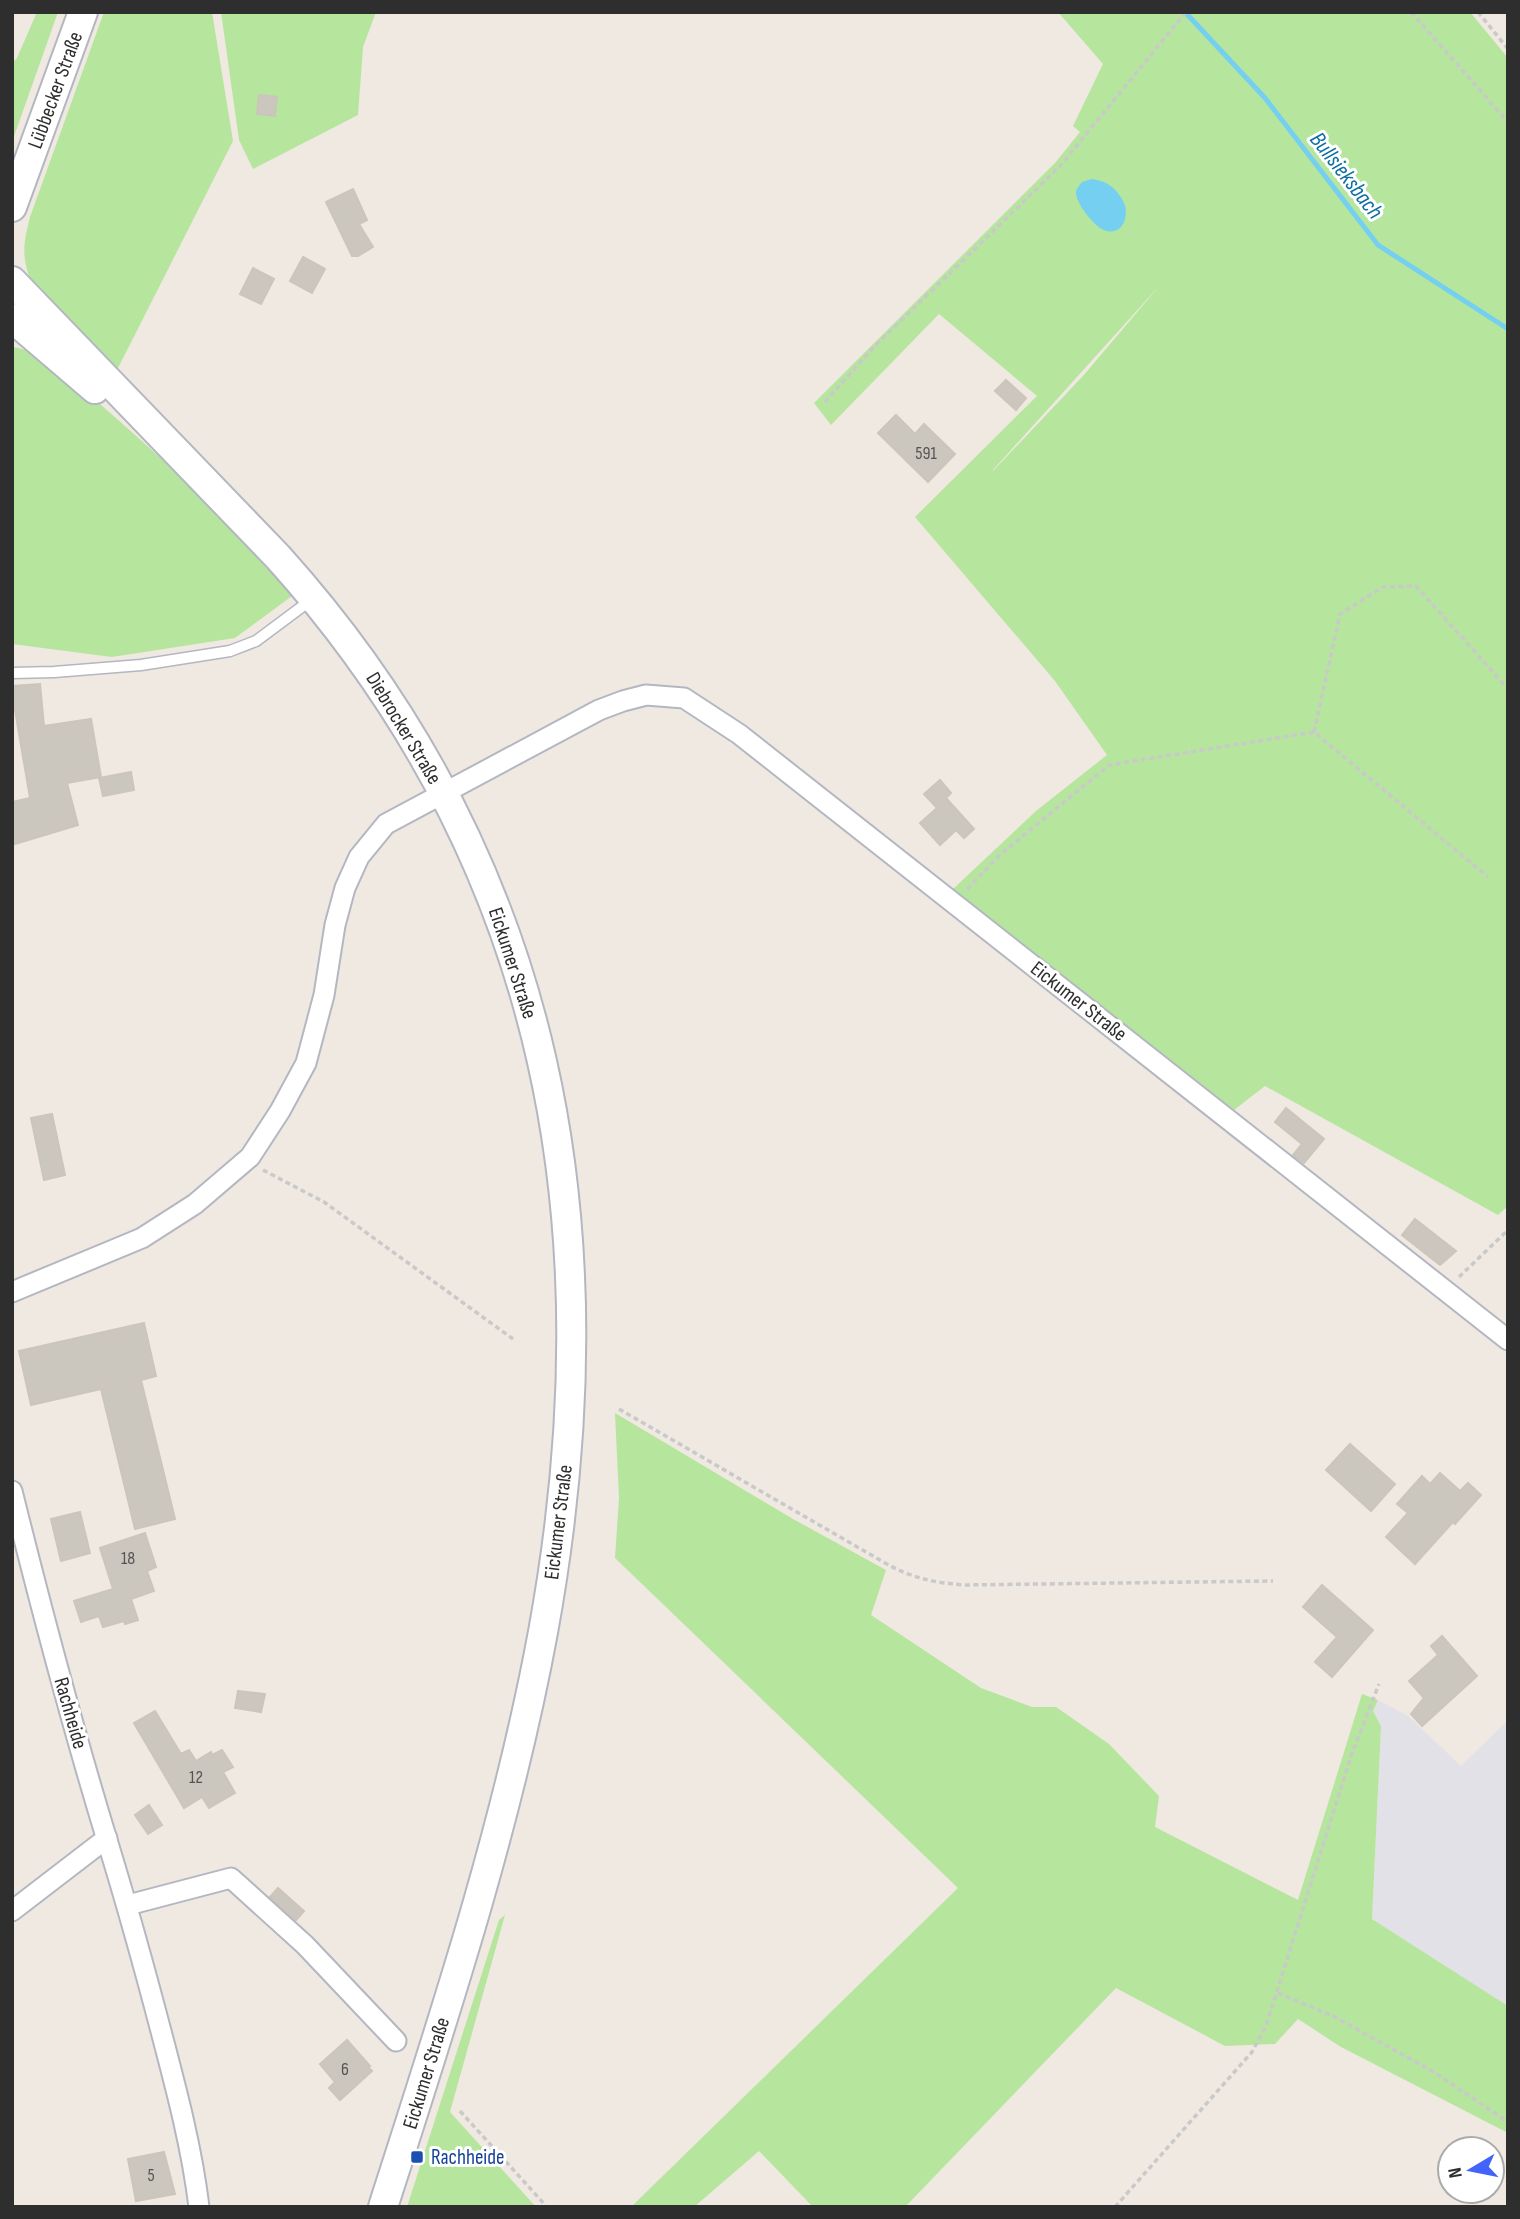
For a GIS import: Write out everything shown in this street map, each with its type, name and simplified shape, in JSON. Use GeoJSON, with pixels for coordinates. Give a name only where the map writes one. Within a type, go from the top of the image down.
{"type":"FeatureCollection","features":[{"type":"Feature","properties":{"kind":"main road","name":"Lübbecker Straße"},"geometry":{"type":"LineString","coordinates":[[12,207],[19,175],[83,12]]}},
{"type":"Feature","properties":{"kind":"main road","name":"Diebrocker Straße"},"geometry":{"type":"LineString","coordinates":[[12,281],[315,598],[402,720],[444,793]]}},
{"type":"Feature","properties":{"kind":"main road","name":"Diebrocker Straße"},"geometry":{"type":"LineString","coordinates":[[12,318],[25,339],[197,474]]}},
{"type":"Feature","properties":{"kind":"main road","name":"Eickumer Straße"},"geometry":{"type":"LineString","coordinates":[[383,2207],[481,1891],[522,1729],[547,1606],[558,1533],[568,1431],[572,1331],[570,1256],[557,1132],[545,1067],[528,1000],[508,938],[464,831],[444,793]]}},
{"type":"Feature","properties":{"kind":"street","name":"Eickumer Straße"},"geometry":{"type":"LineString","coordinates":[[444,793],[599,710],[646,695],[684,698],[738,734],[1508,1340]]}},
{"type":"Feature","properties":{"kind":"street","name":"Diebrocker Straße"},"geometry":{"type":"LineString","coordinates":[[253,1152],[280,1111],[306,1063],[324,995],[335,925],[345,888],[359,857],[386,824],[444,793]]}},
{"type":"Feature","properties":{"kind":"street"},"geometry":{"type":"LineString","coordinates":[[12,1292],[158,1230],[195,1205],[253,1152]]}},
{"type":"Feature","properties":{"kind":"street","name":"Rachheide"},"geometry":{"type":"LineString","coordinates":[[12,1491],[35,1585],[128,1905],[177,2093],[199,2207]]}},
{"type":"Feature","properties":{"kind":"street"},"geometry":{"type":"LineString","coordinates":[[12,1911],[107,1838]]}},
{"type":"Feature","properties":{"kind":"street"},"geometry":{"type":"LineString","coordinates":[[128,1905],[231,1878],[305,1945],[396,2041]]}},
{"type":"Feature","properties":{"kind":"lane"},"geometry":{"type":"LineString","coordinates":[[12,673],[141,665],[230,651],[256,641],[315,598]]}},
{"type":"Feature","properties":{"kind":"path"},"geometry":{"type":"LineString","coordinates":[[825,402],[874,347],[1060,166],[1186,12]]}},
{"type":"Feature","properties":{"kind":"path"},"geometry":{"type":"LineString","coordinates":[[1411,12],[1508,122]]}},
{"type":"Feature","properties":{"kind":"path"},"geometry":{"type":"LineString","coordinates":[[1478,12],[1508,49]]}},
{"type":"Feature","properties":{"kind":"path"},"geometry":{"type":"LineString","coordinates":[[1314,732],[1340,614],[1383,587],[1416,586],[1508,689]]}},
{"type":"Feature","properties":{"kind":"path"},"geometry":{"type":"LineString","coordinates":[[953,903],[1001,854],[1109,765],[1314,732],[1488,877]]}},
{"type":"Feature","properties":{"kind":"path"},"geometry":{"type":"LineString","coordinates":[[253,1152],[264,1171],[324,1202],[513,1339]]}},
{"type":"Feature","properties":{"kind":"path"},"geometry":{"type":"LineString","coordinates":[[1445,1291],[1508,1230]]}},
{"type":"Feature","properties":{"kind":"path"},"geometry":{"type":"LineString","coordinates":[[619,1409],[885,1563],[925,1581],[963,1585],[1273,1581]]}},
{"type":"Feature","properties":{"kind":"path"},"geometry":{"type":"LineString","coordinates":[[1115,2207],[1252,2052],[1266,2026],[1331,1816],[1379,1684]]}},
{"type":"Feature","properties":{"kind":"path"},"geometry":{"type":"LineString","coordinates":[[1278,1993],[1333,2016],[1400,2053],[1508,2122]]}},
{"type":"Feature","properties":{"kind":"path"},"geometry":{"type":"LineString","coordinates":[[460,2111],[547,2207]]}},
{"type":"Feature","properties":{"kind":"shaded area"},"geometry":{"type":"Polygon","coordinates":[[[1378,1700],[1408,1716],[1461,1766],[1508,1720],[1508,2006],[1372,1919],[1381,1726],[1373,1711],[1378,1700]]]}},
{"type":"Feature","properties":{"kind":"green space"},"geometry":{"type":"Polygon","coordinates":[[[37,12],[58,12],[12,142],[12,63],[17,58],[37,12]]]}},
{"type":"Feature","properties":{"kind":"green space"},"geometry":{"type":"Polygon","coordinates":[[[104,12],[212,12],[233,141],[115,374],[30,279],[24,255],[30,217],[104,12]]]}},
{"type":"Feature","properties":{"kind":"green space"},"geometry":{"type":"Polygon","coordinates":[[[221,12],[376,12],[363,47],[358,115],[253,169],[239,140],[221,12]]]}},
{"type":"Feature","properties":{"kind":"green space"},"geometry":{"type":"Polygon","coordinates":[[[1058,12],[1470,12],[1508,58],[1508,1206],[1498,1215],[1265,1086],[1234,1110],[953,889],[1036,811],[1107,755],[1055,681],[915,517],[1037,396],[939,314],[831,425],[814,403],[1055,163],[1080,132],[1073,126],[1103,64],[1058,12]],[[1160,285],[993,471],[1083,376],[1160,285]]]}},
{"type":"Feature","properties":{"kind":"green space"},"geometry":{"type":"Polygon","coordinates":[[[12,347],[39,356],[53,365],[116,418],[231,525],[292,596],[235,638],[112,657],[12,644],[12,347]]]}},
{"type":"Feature","properties":{"kind":"green space"},"geometry":{"type":"Polygon","coordinates":[[[615,1413],[793,1519],[886,1570],[871,1615],[981,1688],[1032,1707],[1056,1707],[1109,1744],[1159,1796],[1155,1827],[1298,1900],[1362,1694],[1378,1700],[1373,1711],[1381,1726],[1372,1919],[1508,2006],[1508,2133],[1341,2047],[1298,2019],[1275,2044],[1225,2046],[1116,1988],[905,2207],[813,2207],[759,2151],[694,2207],[631,2207],[958,1888],[615,1558],[619,1498],[615,1413]]]}},
{"type":"Feature","properties":{"kind":"green space"},"geometry":{"type":"Polygon","coordinates":[[[505,1915],[450,2112],[536,2207],[407,2207],[499,1920],[505,1915]]]}},
{"type":"Feature","properties":{"kind":"water"},"geometry":{"type":"Polygon","coordinates":[[[1092,179],[1113,187],[1125,204],[1126,217],[1117,230],[1100,228],[1079,202],[1076,191],[1082,182],[1092,179]]]}},
{"type":"Feature","properties":{"kind":"building"},"geometry":{"type":"Polygon","coordinates":[[[259,95],[277,97],[275,116],[257,114],[259,95]]]}},
{"type":"Feature","properties":{"kind":"building"},"geometry":{"type":"Polygon","coordinates":[[[353,189],[367,220],[359,224],[373,247],[358,256],[352,256],[326,202],[353,189]]]}},
{"type":"Feature","properties":{"kind":"building"},"geometry":{"type":"Polygon","coordinates":[[[303,257],[325,269],[312,293],[290,281],[303,257]]]}},
{"type":"Feature","properties":{"kind":"building"},"geometry":{"type":"Polygon","coordinates":[[[253,268],[274,279],[261,304],[240,294],[253,268]]]}},
{"type":"Feature","properties":{"kind":"building"},"geometry":{"type":"Polygon","coordinates":[[[1006,380],[1026,398],[1016,410],[995,391],[1006,380]]]}},
{"type":"Feature","properties":{"kind":"building"},"geometry":{"type":"Polygon","coordinates":[[[896,415],[915,434],[924,424],[955,454],[928,482],[878,433],[896,415]]]}},
{"type":"Feature","properties":{"kind":"building"},"geometry":{"type":"Polygon","coordinates":[[[40,684],[44,726],[91,719],[101,777],[67,783],[78,825],[12,845],[12,802],[30,798],[13,686],[40,684]]]}},
{"type":"Feature","properties":{"kind":"building"},"geometry":{"type":"Polygon","coordinates":[[[131,772],[134,790],[103,796],[99,778],[131,772]]]}},
{"type":"Feature","properties":{"kind":"building"},"geometry":{"type":"Polygon","coordinates":[[[940,780],[951,793],[946,798],[974,829],[964,838],[956,830],[940,845],[920,823],[937,808],[924,794],[940,780]]]}},
{"type":"Feature","properties":{"kind":"building"},"geometry":{"type":"Polygon","coordinates":[[[1286,1108],[1324,1139],[1304,1163],[1293,1155],[1302,1144],[1275,1122],[1286,1108]]]}},
{"type":"Feature","properties":{"kind":"building"},"geometry":{"type":"Polygon","coordinates":[[[52,1114],[65,1175],[44,1180],[31,1118],[52,1114]]]}},
{"type":"Feature","properties":{"kind":"building"},"geometry":{"type":"Polygon","coordinates":[[[1415,1219],[1456,1251],[1440,1265],[1402,1235],[1415,1219]]]}},
{"type":"Feature","properties":{"kind":"building"},"geometry":{"type":"Polygon","coordinates":[[[144,1323],[156,1376],[141,1380],[175,1519],[135,1529],[101,1389],[31,1405],[19,1351],[144,1323]]]}},
{"type":"Feature","properties":{"kind":"building"},"geometry":{"type":"Polygon","coordinates":[[[1350,1444],[1395,1484],[1371,1511],[1326,1470],[1350,1444]]]}},
{"type":"Feature","properties":{"kind":"building"},"geometry":{"type":"Polygon","coordinates":[[[1440,1473],[1460,1491],[1468,1483],[1481,1495],[1415,1564],[1386,1537],[1408,1513],[1397,1504],[1422,1476],[1430,1484],[1440,1473]]]}},
{"type":"Feature","properties":{"kind":"building"},"geometry":{"type":"Polygon","coordinates":[[[80,1512],[90,1553],[61,1561],[51,1519],[80,1512]]]}},
{"type":"Feature","properties":{"kind":"building"},"geometry":{"type":"Polygon","coordinates":[[[145,1533],[156,1567],[147,1571],[154,1591],[131,1599],[138,1620],[103,1627],[99,1616],[81,1622],[74,1601],[113,1589],[100,1548],[145,1533]]]}},
{"type":"Feature","properties":{"kind":"building"},"geometry":{"type":"Polygon","coordinates":[[[1322,1585],[1373,1630],[1332,1677],[1315,1662],[1337,1637],[1303,1607],[1322,1585]]]}},
{"type":"Feature","properties":{"kind":"building"},"geometry":{"type":"Polygon","coordinates":[[[1442,1636],[1477,1676],[1422,1726],[1411,1714],[1424,1698],[1409,1681],[1438,1655],[1431,1646],[1442,1636]]]}},
{"type":"Feature","properties":{"kind":"building"},"geometry":{"type":"Polygon","coordinates":[[[238,1691],[265,1694],[261,1712],[235,1708],[238,1691]]]}},
{"type":"Feature","properties":{"kind":"building"},"geometry":{"type":"Polygon","coordinates":[[[155,1711],[181,1754],[189,1750],[196,1761],[211,1752],[212,1755],[222,1750],[233,1767],[223,1772],[235,1793],[209,1808],[202,1797],[184,1808],[134,1723],[155,1711]]]}},
{"type":"Feature","properties":{"kind":"building"},"geometry":{"type":"Polygon","coordinates":[[[149,1805],[162,1825],[148,1834],[135,1815],[149,1805]]]}},
{"type":"Feature","properties":{"kind":"building"},"geometry":{"type":"Polygon","coordinates":[[[278,1888],[304,1911],[296,1920],[270,1897],[278,1888]]]}},
{"type":"Feature","properties":{"kind":"building"},"geometry":{"type":"Polygon","coordinates":[[[347,2040],[372,2071],[340,2100],[329,2088],[335,2082],[320,2064],[347,2040]]]}},
{"type":"Feature","properties":{"kind":"building"},"geometry":{"type":"Polygon","coordinates":[[[164,2152],[175,2194],[136,2201],[128,2159],[164,2152]]]}},
{"type":"Feature","properties":{"kind":"waterway","name":"Bullsieksbach"},"geometry":{"type":"LineString","coordinates":[[1185,12],[1265,98],[1378,245],[1508,329]]}},
{"type":"Feature","properties":{"kind":"place","name":"Rachheide"},"geometry":{"type":"Point","coordinates":[417,2157]}}]}
